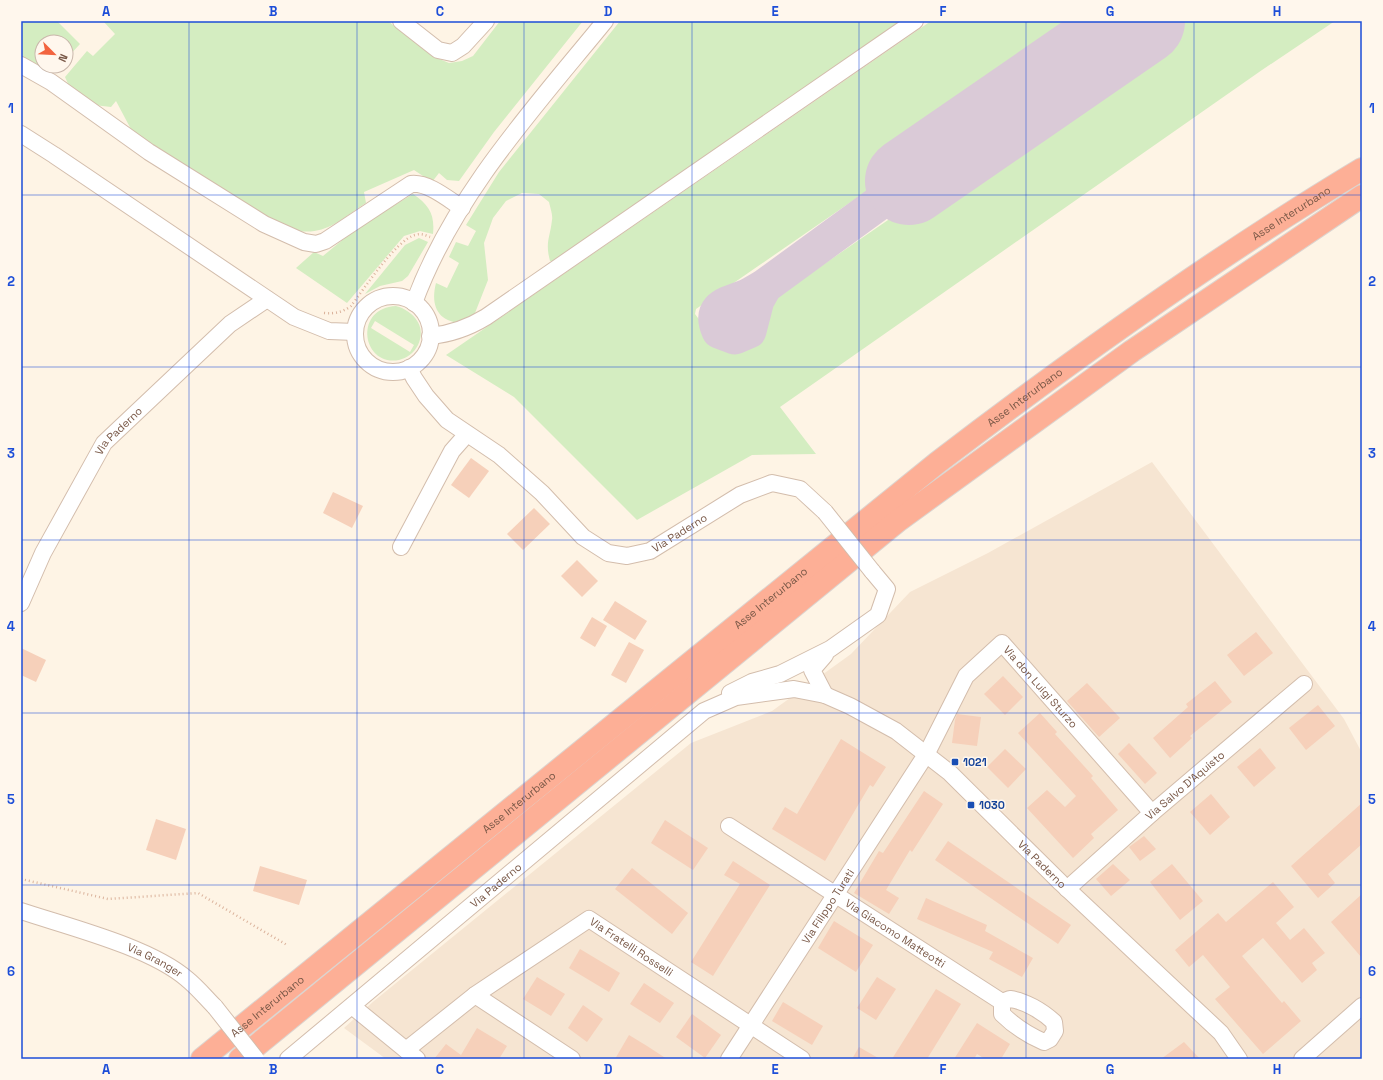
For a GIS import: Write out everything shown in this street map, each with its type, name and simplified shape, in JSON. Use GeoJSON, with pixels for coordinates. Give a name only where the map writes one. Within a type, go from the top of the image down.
{"type":"FeatureCollection","features":[{"type":"Feature","properties":{"kind":"highway","name":"Asse Interurbano"},"geometry":{"type":"LineString","coordinates":[[202,1059],[937,463],[1012,406],[1178,289],[1362,169]]}},
{"type":"Feature","properties":{"kind":"highway","name":"Asse Interurbano"},"geometry":{"type":"LineString","coordinates":[[240,1059],[899,520],[1132,350],[1362,196]]}},
{"type":"Feature","properties":{"kind":"street"},"geometry":{"type":"LineString","coordinates":[[402,21],[438,50],[452,53],[463,46],[486,21]]}},
{"type":"Feature","properties":{"kind":"street"},"geometry":{"type":"LineString","coordinates":[[414,303],[421,283],[441,242],[462,208],[502,149],[605,21]]}},
{"type":"Feature","properties":{"kind":"street"},"geometry":{"type":"LineString","coordinates":[[430,336],[444,335],[466,329],[915,21]]}},
{"type":"Feature","properties":{"kind":"street"},"geometry":{"type":"LineString","coordinates":[[21,65],[51,82],[149,152],[264,224],[304,242],[316,244],[325,241],[411,184],[417,183],[435,191],[462,208]]}},
{"type":"Feature","properties":{"kind":"street"},"geometry":{"type":"LineString","coordinates":[[21,134],[61,159],[294,317],[328,331],[355,332]]}},
{"type":"Feature","properties":{"kind":"street"},"geometry":{"type":"LineString","coordinates":[[391,296],[401,297],[414,303],[420,308],[427,318],[430,336],[424,354],[416,364],[409,368],[394,372],[382,371],[372,366],[363,358],[357,348],[355,332],[361,314],[372,302],[391,296]]}},
{"type":"Feature","properties":{"kind":"street","name":"Via Paderno"},"geometry":{"type":"LineString","coordinates":[[21,604],[42,553],[104,443],[230,324],[268,299]]}},
{"type":"Feature","properties":{"kind":"street","name":"Via Paderno"},"geometry":{"type":"LineString","coordinates":[[288,1059],[704,711],[735,689],[780,674],[830,649],[878,615],[887,589],[825,512],[800,489],[772,483],[740,494],[650,551],[627,556],[608,554],[583,537],[542,493],[499,455],[447,420],[426,396],[409,368]]}},
{"type":"Feature","properties":{"kind":"street"},"geometry":{"type":"LineString","coordinates":[[401,547],[452,451],[467,434]]}},
{"type":"Feature","properties":{"kind":"street","name":"Via don Luigi Sturzo"},"geometry":{"type":"LineString","coordinates":[[927,753],[966,676],[1002,643],[1152,813]]}},
{"type":"Feature","properties":{"kind":"street","name":"Via Paderno"},"geometry":{"type":"LineString","coordinates":[[794,689],[830,649]]}},
{"type":"Feature","properties":{"kind":"street"},"geometry":{"type":"LineString","coordinates":[[812,670],[825,696]]}},
{"type":"Feature","properties":{"kind":"street"},"geometry":{"type":"LineString","coordinates":[[772,692],[780,674]]}},
{"type":"Feature","properties":{"kind":"street","name":"Via Salvo D'Aquisto"},"geometry":{"type":"LineString","coordinates":[[1067,889],[1152,813],[1304,684]]}},
{"type":"Feature","properties":{"kind":"street","name":"Via Paderno"},"geometry":{"type":"LineString","coordinates":[[704,711],[736,697],[794,689],[825,696],[874,718],[927,753],[950,773],[1067,889],[1221,1033],[1239,1059]]}},
{"type":"Feature","properties":{"kind":"street","name":"Via Filippo Turati"},"geometry":{"type":"LineString","coordinates":[[729,1059],[927,753]]}},
{"type":"Feature","properties":{"kind":"street","name":"Via Giacomo Matteotti"},"geometry":{"type":"LineString","coordinates":[[730,826],[1002,1002]]}},
{"type":"Feature","properties":{"kind":"street","name":"Via Granger"},"geometry":{"type":"LineString","coordinates":[[21,911],[118,943],[159,961],[187,978],[215,1007],[256,1059]]}},
{"type":"Feature","properties":{"kind":"street","name":"Via Fratelli Rosselli"},"geometry":{"type":"LineString","coordinates":[[412,1054],[475,995],[589,919],[802,1059]]}},
{"type":"Feature","properties":{"kind":"street"},"geometry":{"type":"LineString","coordinates":[[475,995],[572,1059]]}},
{"type":"Feature","properties":{"kind":"street"},"geometry":{"type":"LineString","coordinates":[[352,1006],[412,1054]]}},
{"type":"Feature","properties":{"kind":"street"},"geometry":{"type":"LineString","coordinates":[[1302,1059],[1362,1006]]}},
{"type":"Feature","properties":{"kind":"path"},"geometry":{"type":"LineString","coordinates":[[318,312],[331,314],[344,312],[351,306],[393,252],[405,240],[414,235],[422,234],[441,242]]}},
{"type":"Feature","properties":{"kind":"path"},"geometry":{"type":"LineString","coordinates":[[21,879],[108,899],[198,893],[287,945]]}},
{"type":"Feature","properties":{"kind":"shaded area"},"geometry":{"type":"Polygon","coordinates":[[[1152,462],[1344,719],[1362,753],[1362,1059],[386,1059],[344,1028],[374,1001],[691,743],[772,711],[851,654],[910,592],[988,553],[1152,462]]]}},
{"type":"Feature","properties":{"kind":"green space"},"geometry":{"type":"Polygon","coordinates":[[[21,21],[57,21],[70,34],[34,34],[34,66],[21,59],[21,21]]]}},
{"type":"Feature","properties":{"kind":"green space"},"geometry":{"type":"Polygon","coordinates":[[[103,21],[388,21],[432,56],[449,63],[462,61],[473,56],[500,21],[583,21],[494,132],[459,181],[447,180],[439,173],[432,182],[414,170],[364,192],[366,203],[334,224],[316,231],[306,232],[279,227],[133,133],[116,101],[111,107],[94,105],[69,86],[65,77],[68,74],[74,74],[74,66],[87,51],[93,56],[115,34],[103,21]]]}},
{"type":"Feature","properties":{"kind":"green space"},"geometry":{"type":"Polygon","coordinates":[[[620,21],[907,21],[558,262],[550,261],[549,255],[548,244],[552,213],[549,202],[539,194],[522,193],[506,201],[493,218],[484,243],[488,280],[475,313],[464,323],[448,320],[438,312],[435,306],[434,291],[436,283],[447,288],[459,263],[449,257],[456,242],[468,246],[476,231],[466,225],[499,172],[620,21]]]}},
{"type":"Feature","properties":{"kind":"green space"},"geometry":{"type":"Polygon","coordinates":[[[931,21],[1113,21],[696,309],[695,314],[710,334],[721,345],[734,350],[748,349],[754,346],[763,337],[766,330],[764,308],[769,302],[1177,21],[1335,21],[1262,70],[780,407],[816,454],[752,455],[637,520],[514,397],[446,355],[931,21]]]}},
{"type":"Feature","properties":{"kind":"green space"},"geometry":{"type":"Polygon","coordinates":[[[74,38],[80,44],[74,50],[74,38]]]}},
{"type":"Feature","properties":{"kind":"green space"},"geometry":{"type":"Polygon","coordinates":[[[413,194],[427,206],[432,215],[433,234],[420,231],[404,236],[347,303],[296,268],[314,252],[323,256],[357,228],[413,194]]]}},
{"type":"Feature","properties":{"kind":"green space"},"geometry":{"type":"Polygon","coordinates":[[[419,238],[428,242],[408,276],[402,281],[380,286],[365,294],[405,245],[419,238]]]}},
{"type":"Feature","properties":{"kind":"green space"},"geometry":{"type":"Polygon","coordinates":[[[396,306],[402,308],[413,316],[420,326],[421,332],[418,345],[410,355],[405,358],[399,360],[386,360],[377,355],[370,347],[368,326],[373,316],[382,309],[396,306]],[[375,321],[371,328],[410,352],[414,345],[375,321]]]}},
{"type":"Feature","properties":{"kind":"building"},"geometry":{"type":"Polygon","coordinates":[[[471,458],[489,471],[469,498],[451,485],[471,458]]]}},
{"type":"Feature","properties":{"kind":"building"},"geometry":{"type":"Polygon","coordinates":[[[333,492],[363,506],[352,528],[323,513],[333,492]]]}},
{"type":"Feature","properties":{"kind":"building"},"geometry":{"type":"Polygon","coordinates":[[[534,508],[550,524],[523,550],[507,534],[534,508]]]}},
{"type":"Feature","properties":{"kind":"building"},"geometry":{"type":"Polygon","coordinates":[[[577,560],[598,581],[582,597],[561,576],[577,560]]]}},
{"type":"Feature","properties":{"kind":"building"},"geometry":{"type":"Polygon","coordinates":[[[615,601],[647,621],[635,640],[603,620],[615,601]]]}},
{"type":"Feature","properties":{"kind":"building"},"geometry":{"type":"Polygon","coordinates":[[[592,617],[607,626],[595,647],[580,638],[592,617]]]}},
{"type":"Feature","properties":{"kind":"building"},"geometry":{"type":"Polygon","coordinates":[[[1256,632],[1273,653],[1244,676],[1227,655],[1256,632]]]}},
{"type":"Feature","properties":{"kind":"building"},"geometry":{"type":"Polygon","coordinates":[[[629,642],[644,650],[626,683],[611,675],[629,642]]]}},
{"type":"Feature","properties":{"kind":"building"},"geometry":{"type":"Polygon","coordinates":[[[21,648],[46,660],[36,682],[21,675],[21,648]]]}},
{"type":"Feature","properties":{"kind":"building"},"geometry":{"type":"Polygon","coordinates":[[[1003,676],[1023,697],[1005,715],[984,694],[1003,676]]]}},
{"type":"Feature","properties":{"kind":"building"},"geometry":{"type":"Polygon","coordinates":[[[1215,681],[1232,702],[1190,736],[1192,738],[1170,758],[1153,738],[1188,707],[1186,704],[1215,681]]]}},
{"type":"Feature","properties":{"kind":"building"},"geometry":{"type":"Polygon","coordinates":[[[1087,683],[1120,718],[1099,737],[1067,701],[1087,683]]]}},
{"type":"Feature","properties":{"kind":"building"},"geometry":{"type":"Polygon","coordinates":[[[1318,705],[1335,726],[1306,750],[1289,728],[1318,705]]]}},
{"type":"Feature","properties":{"kind":"building"},"geometry":{"type":"Polygon","coordinates":[[[1040,713],[1057,732],[1055,734],[1093,776],[1091,778],[1118,810],[1091,834],[1094,838],[1073,858],[1027,808],[1047,790],[1065,807],[1076,796],[1018,733],[1040,713]]]}},
{"type":"Feature","properties":{"kind":"building"},"geometry":{"type":"Polygon","coordinates":[[[957,714],[981,717],[977,746],[952,743],[957,714]]]}},
{"type":"Feature","properties":{"kind":"building"},"geometry":{"type":"Polygon","coordinates":[[[841,739],[886,767],[873,787],[870,785],[825,861],[772,829],[785,807],[797,814],[841,739]]]}},
{"type":"Feature","properties":{"kind":"building"},"geometry":{"type":"Polygon","coordinates":[[[1129,743],[1157,773],[1145,784],[1118,754],[1129,743]]]}},
{"type":"Feature","properties":{"kind":"building"},"geometry":{"type":"Polygon","coordinates":[[[1260,748],[1276,768],[1254,787],[1237,767],[1260,748]]]}},
{"type":"Feature","properties":{"kind":"building"},"geometry":{"type":"Polygon","coordinates":[[[1005,749],[1026,769],[1008,788],[987,767],[1005,749]]]}},
{"type":"Feature","properties":{"kind":"building"},"geometry":{"type":"Polygon","coordinates":[[[924,791],[943,804],[912,852],[910,850],[886,890],[899,898],[889,914],[854,893],[879,851],[883,853],[924,791]]]}},
{"type":"Feature","properties":{"kind":"building"},"geometry":{"type":"Polygon","coordinates":[[[1211,794],[1230,817],[1210,835],[1190,812],[1211,794]]]}},
{"type":"Feature","properties":{"kind":"building"},"geometry":{"type":"Polygon","coordinates":[[[1362,803],[1362,844],[1328,874],[1335,883],[1318,898],[1291,866],[1362,803]]]}},
{"type":"Feature","properties":{"kind":"building"},"geometry":{"type":"Polygon","coordinates":[[[156,819],[186,829],[176,860],[146,850],[156,819]]]}},
{"type":"Feature","properties":{"kind":"building"},"geometry":{"type":"Polygon","coordinates":[[[665,820],[708,848],[693,870],[651,843],[665,820]]]}},
{"type":"Feature","properties":{"kind":"building"},"geometry":{"type":"Polygon","coordinates":[[[1144,836],[1156,849],[1140,861],[1129,847],[1144,836]]]}},
{"type":"Feature","properties":{"kind":"building"},"geometry":{"type":"Polygon","coordinates":[[[948,841],[1071,925],[1058,944],[935,860],[948,841]]]}},
{"type":"Feature","properties":{"kind":"building"},"geometry":{"type":"Polygon","coordinates":[[[733,861],[770,885],[713,976],[691,962],[740,884],[724,875],[733,861]]]}},
{"type":"Feature","properties":{"kind":"building"},"geometry":{"type":"Polygon","coordinates":[[[1113,864],[1130,880],[1111,896],[1096,879],[1113,864]]]}},
{"type":"Feature","properties":{"kind":"building"},"geometry":{"type":"Polygon","coordinates":[[[1172,864],[1203,901],[1180,920],[1150,882],[1172,864]]]}},
{"type":"Feature","properties":{"kind":"building"},"geometry":{"type":"Polygon","coordinates":[[[260,866],[307,880],[299,905],[253,891],[260,866]]]}},
{"type":"Feature","properties":{"kind":"building"},"geometry":{"type":"Polygon","coordinates":[[[632,868],[688,913],[672,934],[615,889],[632,868]]]}},
{"type":"Feature","properties":{"kind":"building"},"geometry":{"type":"Polygon","coordinates":[[[1273,882],[1294,907],[1276,923],[1290,940],[1304,928],[1325,953],[1312,963],[1317,970],[1302,983],[1263,938],[1242,956],[1282,1003],[1284,1001],[1301,1021],[1263,1054],[1215,999],[1230,987],[1203,955],[1189,967],[1175,950],[1218,913],[1226,922],[1273,882]]]}},
{"type":"Feature","properties":{"kind":"building"},"geometry":{"type":"Polygon","coordinates":[[[1362,894],[1362,958],[1331,922],[1362,894]]]}},
{"type":"Feature","properties":{"kind":"building"},"geometry":{"type":"Polygon","coordinates":[[[926,898],[987,925],[985,931],[1033,958],[1022,977],[989,959],[993,952],[917,919],[926,898]]]}},
{"type":"Feature","properties":{"kind":"building"},"geometry":{"type":"Polygon","coordinates":[[[834,921],[873,945],[856,972],[818,948],[834,921]]]}},
{"type":"Feature","properties":{"kind":"building"},"geometry":{"type":"Polygon","coordinates":[[[580,949],[620,973],[609,992],[569,968],[580,949]]]}},
{"type":"Feature","properties":{"kind":"building"},"geometry":{"type":"Polygon","coordinates":[[[537,977],[565,994],[551,1016],[523,999],[537,977]]]}},
{"type":"Feature","properties":{"kind":"building"},"geometry":{"type":"Polygon","coordinates":[[[877,977],[896,989],[876,1020],[857,1008],[877,977]]]}},
{"type":"Feature","properties":{"kind":"building"},"geometry":{"type":"Polygon","coordinates":[[[644,983],[674,1003],[660,1023],[630,1004],[644,983]]]}},
{"type":"Feature","properties":{"kind":"building"},"geometry":{"type":"Polygon","coordinates":[[[936,989],[961,1004],[927,1059],[892,1059],[936,989]]]}},
{"type":"Feature","properties":{"kind":"building"},"geometry":{"type":"Polygon","coordinates":[[[783,1002],[823,1026],[812,1045],[772,1021],[783,1002]]]}},
{"type":"Feature","properties":{"kind":"building"},"geometry":{"type":"Polygon","coordinates":[[[583,1005],[603,1019],[587,1042],[568,1028],[583,1005]]]}},
{"type":"Feature","properties":{"kind":"building"},"geometry":{"type":"Polygon","coordinates":[[[692,1014],[721,1035],[705,1058],[676,1037],[692,1014]]]}},
{"type":"Feature","properties":{"kind":"building"},"geometry":{"type":"Polygon","coordinates":[[[977,1023],[1010,1044],[1001,1059],[985,1059],[977,1054],[974,1059],[954,1059],[977,1023]]]}},
{"type":"Feature","properties":{"kind":"building"},"geometry":{"type":"Polygon","coordinates":[[[477,1028],[507,1046],[499,1059],[434,1059],[446,1044],[461,1055],[477,1028]]]}},
{"type":"Feature","properties":{"kind":"building"},"geometry":{"type":"Polygon","coordinates":[[[629,1035],[647,1046],[667,1059],[615,1059],[629,1035]]]}},
{"type":"Feature","properties":{"kind":"building"},"geometry":{"type":"Polygon","coordinates":[[[1184,1042],[1200,1059],[1161,1059],[1184,1042]]]}},
{"type":"Feature","properties":{"kind":"building"},"geometry":{"type":"Polygon","coordinates":[[[859,1047],[880,1059],[852,1059],[859,1047]]]}},
{"type":"Feature","properties":{"kind":"taxiway"},"geometry":{"type":"LineString","coordinates":[[765,286],[757,300],[749,331],[735,337],[719,331],[716,323],[716,316],[721,307],[748,296],[765,286],[909,181]]}},
{"type":"Feature","properties":{"kind":"runway"},"geometry":{"type":"LineString","coordinates":[[909,181],[1141,21]]}},
{"type":"Feature","properties":{"kind":"place","name":"1021"},"geometry":{"type":"Point","coordinates":[955,762]}},
{"type":"Feature","properties":{"kind":"place","name":"1030"},"geometry":{"type":"Point","coordinates":[971,805]}}]}
